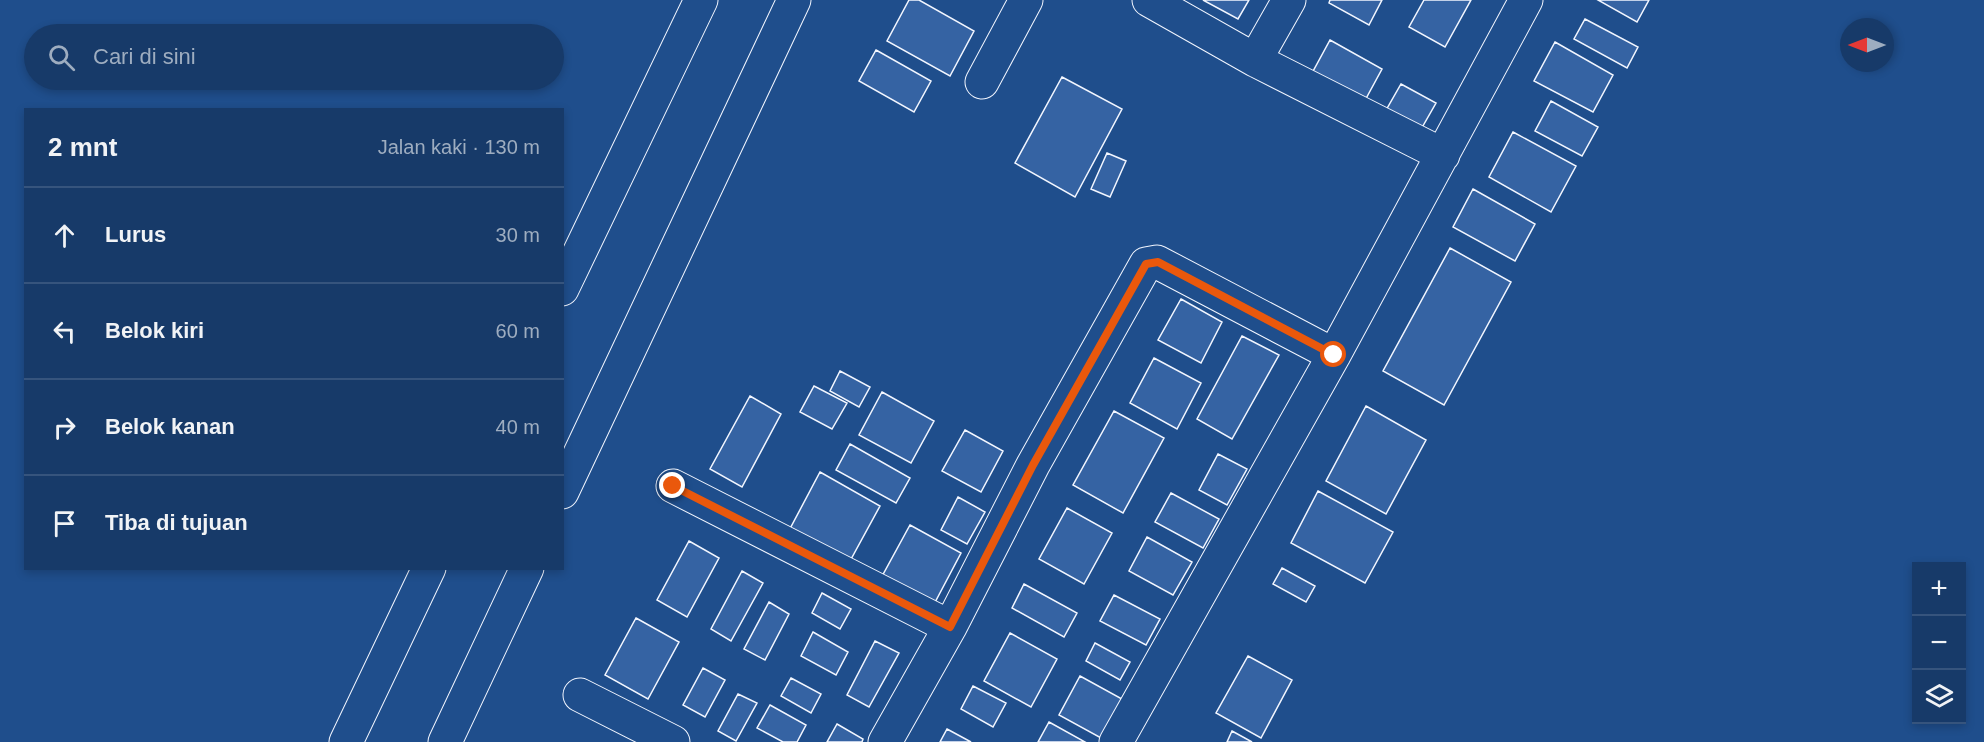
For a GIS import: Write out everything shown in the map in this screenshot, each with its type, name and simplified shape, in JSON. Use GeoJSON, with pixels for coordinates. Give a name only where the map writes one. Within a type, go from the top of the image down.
{"type":"FeatureCollection","features":[{"type":"Feature","properties":{"kind":"street"},"geometry":{"type":"LineString","coordinates":[[564,285],[701,0]]}},
{"type":"Feature","properties":{"kind":"street"},"geometry":{"type":"LineString","coordinates":[[564,488],[794,0]]}},
{"type":"Feature","properties":{"kind":"street"},"geometry":{"type":"LineString","coordinates":[[982,82],[1026,0]]}},
{"type":"Feature","properties":{"kind":"street"},"geometry":{"type":"LineString","coordinates":[[1149,0],[1256,60],[1443,155]]}},
{"type":"Feature","properties":{"kind":"street"},"geometry":{"type":"LineString","coordinates":[[1256,60],[1289,0]]}},
{"type":"Feature","properties":{"kind":"street"},"geometry":{"type":"LineString","coordinates":[[1116,742],[1334,355],[1526,0]]}},
{"type":"Feature","properties":{"kind":"street"},"geometry":{"type":"LineString","coordinates":[[885,742],[950,627],[1033,465],[1146,264],[1158,262],[1334,355]]}},
{"type":"Feature","properties":{"kind":"street"},"geometry":{"type":"LineString","coordinates":[[673,486],[950,627]]}},
{"type":"Feature","properties":{"kind":"street"},"geometry":{"type":"LineString","coordinates":[[346,742],[428,570]]}},
{"type":"Feature","properties":{"kind":"street"},"geometry":{"type":"LineString","coordinates":[[445,742],[526,570]]}},
{"type":"Feature","properties":{"kind":"street"},"geometry":{"type":"LineString","coordinates":[[580,695],[673,742]]}},
{"type":"Feature","properties":{"kind":"building"},"geometry":{"type":"Polygon","coordinates":[[[909,0],[919,0],[974,31],[950,76],[887,41],[909,0]]]}},
{"type":"Feature","properties":{"kind":"building"},"geometry":{"type":"Polygon","coordinates":[[[1203,0],[1249,0],[1238,19],[1203,0]]]}},
{"type":"Feature","properties":{"kind":"building"},"geometry":{"type":"Polygon","coordinates":[[[1330,0],[1382,0],[1369,25],[1329,3],[1330,0]]]}},
{"type":"Feature","properties":{"kind":"building"},"geometry":{"type":"Polygon","coordinates":[[[1424,0],[1471,0],[1445,47],[1409,27],[1424,0]]]}},
{"type":"Feature","properties":{"kind":"building"},"geometry":{"type":"Polygon","coordinates":[[[1598,0],[1649,0],[1637,22],[1598,0]]]}},
{"type":"Feature","properties":{"kind":"building"},"geometry":{"type":"Polygon","coordinates":[[[1585,19],[1638,47],[1627,68],[1574,39],[1585,19]]]}},
{"type":"Feature","properties":{"kind":"building"},"geometry":{"type":"Polygon","coordinates":[[[1330,40],[1382,69],[1363,104],[1311,75],[1330,40]]]}},
{"type":"Feature","properties":{"kind":"building"},"geometry":{"type":"Polygon","coordinates":[[[1555,42],[1613,75],[1593,112],[1534,81],[1555,42]]]}},
{"type":"Feature","properties":{"kind":"building"},"geometry":{"type":"Polygon","coordinates":[[[876,50],[931,81],[914,112],[859,81],[876,50]]]}},
{"type":"Feature","properties":{"kind":"building"},"geometry":{"type":"Polygon","coordinates":[[[1062,77],[1122,109],[1075,197],[1015,163],[1062,77]]]}},
{"type":"Feature","properties":{"kind":"building"},"geometry":{"type":"Polygon","coordinates":[[[1401,84],[1436,103],[1420,131],[1385,112],[1401,84]]]}},
{"type":"Feature","properties":{"kind":"building"},"geometry":{"type":"Polygon","coordinates":[[[1551,101],[1598,127],[1582,156],[1535,131],[1551,101]]]}},
{"type":"Feature","properties":{"kind":"building"},"geometry":{"type":"Polygon","coordinates":[[[1513,132],[1576,166],[1551,212],[1489,177],[1513,132]]]}},
{"type":"Feature","properties":{"kind":"building"},"geometry":{"type":"Polygon","coordinates":[[[1107,153],[1126,161],[1110,197],[1091,189],[1107,153]]]}},
{"type":"Feature","properties":{"kind":"building"},"geometry":{"type":"Polygon","coordinates":[[[1473,189],[1535,224],[1515,261],[1453,227],[1473,189]]]}},
{"type":"Feature","properties":{"kind":"building"},"geometry":{"type":"Polygon","coordinates":[[[1450,248],[1511,282],[1444,405],[1383,371],[1450,248]]]}},
{"type":"Feature","properties":{"kind":"building"},"geometry":{"type":"Polygon","coordinates":[[[1181,299],[1222,322],[1201,363],[1158,340],[1181,299]]]}},
{"type":"Feature","properties":{"kind":"building"},"geometry":{"type":"Polygon","coordinates":[[[1242,336],[1279,355],[1232,439],[1197,419],[1242,336]]]}},
{"type":"Feature","properties":{"kind":"building"},"geometry":{"type":"Polygon","coordinates":[[[1154,358],[1201,383],[1177,429],[1130,403],[1154,358]]]}},
{"type":"Feature","properties":{"kind":"building"},"geometry":{"type":"Polygon","coordinates":[[[840,371],[870,387],[859,407],[830,391],[840,371]]]}},
{"type":"Feature","properties":{"kind":"building"},"geometry":{"type":"Polygon","coordinates":[[[814,386],[847,403],[832,429],[800,412],[814,386]]]}},
{"type":"Feature","properties":{"kind":"building"},"geometry":{"type":"Polygon","coordinates":[[[882,392],[934,421],[911,463],[859,435],[882,392]]]}},
{"type":"Feature","properties":{"kind":"building"},"geometry":{"type":"Polygon","coordinates":[[[750,396],[781,414],[742,487],[710,469],[750,396]]]}},
{"type":"Feature","properties":{"kind":"building"},"geometry":{"type":"Polygon","coordinates":[[[1366,406],[1426,440],[1386,514],[1326,481],[1366,406]]]}},
{"type":"Feature","properties":{"kind":"building"},"geometry":{"type":"Polygon","coordinates":[[[1114,411],[1164,438],[1123,513],[1073,485],[1114,411]]]}},
{"type":"Feature","properties":{"kind":"building"},"geometry":{"type":"Polygon","coordinates":[[[965,430],[1003,451],[981,492],[942,471],[965,430]]]}},
{"type":"Feature","properties":{"kind":"building"},"geometry":{"type":"Polygon","coordinates":[[[850,444],[910,478],[896,503],[836,470],[850,444]]]}},
{"type":"Feature","properties":{"kind":"building"},"geometry":{"type":"Polygon","coordinates":[[[1218,454],[1247,469],[1227,505],[1199,490],[1218,454]]]}},
{"type":"Feature","properties":{"kind":"building"},"geometry":{"type":"Polygon","coordinates":[[[820,472],[880,506],[844,572],[784,540],[820,472]]]}},
{"type":"Feature","properties":{"kind":"building"},"geometry":{"type":"Polygon","coordinates":[[[1318,491],[1393,532],[1365,583],[1291,543],[1318,491]]]}},
{"type":"Feature","properties":{"kind":"building"},"geometry":{"type":"Polygon","coordinates":[[[1171,493],[1219,519],[1203,548],[1155,522],[1171,493]]]}},
{"type":"Feature","properties":{"kind":"building"},"geometry":{"type":"Polygon","coordinates":[[[958,497],[985,512],[967,544],[941,530],[958,497]]]}},
{"type":"Feature","properties":{"kind":"building"},"geometry":{"type":"Polygon","coordinates":[[[1067,508],[1112,533],[1084,584],[1039,559],[1067,508]]]}},
{"type":"Feature","properties":{"kind":"building"},"geometry":{"type":"Polygon","coordinates":[[[910,525],[961,553],[932,608],[880,580],[910,525]]]}},
{"type":"Feature","properties":{"kind":"building"},"geometry":{"type":"Polygon","coordinates":[[[1147,537],[1192,562],[1173,595],[1129,571],[1147,537]]]}},
{"type":"Feature","properties":{"kind":"building"},"geometry":{"type":"Polygon","coordinates":[[[689,541],[719,558],[687,617],[657,600],[689,541]]]}},
{"type":"Feature","properties":{"kind":"building"},"geometry":{"type":"Polygon","coordinates":[[[1282,568],[1315,586],[1306,602],[1273,584],[1282,568]]]}},
{"type":"Feature","properties":{"kind":"building"},"geometry":{"type":"Polygon","coordinates":[[[742,571],[763,583],[731,641],[711,629],[742,571]]]}},
{"type":"Feature","properties":{"kind":"building"},"geometry":{"type":"Polygon","coordinates":[[[1024,584],[1077,613],[1064,637],[1012,608],[1024,584]]]}},
{"type":"Feature","properties":{"kind":"building"},"geometry":{"type":"Polygon","coordinates":[[[822,593],[851,609],[840,629],[812,613],[822,593]]]}},
{"type":"Feature","properties":{"kind":"building"},"geometry":{"type":"Polygon","coordinates":[[[1114,595],[1160,619],[1146,645],[1100,621],[1114,595]]]}},
{"type":"Feature","properties":{"kind":"building"},"geometry":{"type":"Polygon","coordinates":[[[769,602],[789,614],[765,660],[744,649],[769,602]]]}},
{"type":"Feature","properties":{"kind":"building"},"geometry":{"type":"Polygon","coordinates":[[[636,618],[679,642],[648,699],[605,675],[636,618]]]}},
{"type":"Feature","properties":{"kind":"building"},"geometry":{"type":"Polygon","coordinates":[[[813,632],[848,652],[836,675],[801,656],[813,632]]]}},
{"type":"Feature","properties":{"kind":"building"},"geometry":{"type":"Polygon","coordinates":[[[1010,633],[1057,659],[1031,707],[984,681],[1010,633]]]}},
{"type":"Feature","properties":{"kind":"building"},"geometry":{"type":"Polygon","coordinates":[[[875,641],[899,653],[869,707],[847,695],[875,641]]]}},
{"type":"Feature","properties":{"kind":"building"},"geometry":{"type":"Polygon","coordinates":[[[1095,643],[1130,662],[1120,680],[1086,661],[1095,643]]]}},
{"type":"Feature","properties":{"kind":"building"},"geometry":{"type":"Polygon","coordinates":[[[1248,656],[1292,680],[1261,738],[1216,713],[1248,656]]]}},
{"type":"Feature","properties":{"kind":"building"},"geometry":{"type":"Polygon","coordinates":[[[703,668],[725,680],[705,717],[683,705],[703,668]]]}},
{"type":"Feature","properties":{"kind":"building"},"geometry":{"type":"Polygon","coordinates":[[[1080,676],[1122,699],[1101,738],[1059,715],[1080,676]]]}},
{"type":"Feature","properties":{"kind":"building"},"geometry":{"type":"Polygon","coordinates":[[[791,678],[821,694],[811,713],[781,696],[791,678]]]}},
{"type":"Feature","properties":{"kind":"building"},"geometry":{"type":"Polygon","coordinates":[[[973,686],[1006,703],[993,727],[961,709],[973,686]]]}},
{"type":"Feature","properties":{"kind":"building"},"geometry":{"type":"Polygon","coordinates":[[[738,694],[757,703],[736,741],[718,731],[738,694]]]}},
{"type":"Feature","properties":{"kind":"building"},"geometry":{"type":"Polygon","coordinates":[[[770,705],[806,725],[797,742],[783,742],[757,728],[770,705]]]}},
{"type":"Feature","properties":{"kind":"building"},"geometry":{"type":"Polygon","coordinates":[[[1049,722],[1085,742],[1038,742],[1049,722]]]}},
{"type":"Feature","properties":{"kind":"building"},"geometry":{"type":"Polygon","coordinates":[[[837,724],[863,739],[862,742],[827,742],[837,724]]]}},
{"type":"Feature","properties":{"kind":"building"},"geometry":{"type":"Polygon","coordinates":[[[947,729],[971,742],[940,742],[947,729]]]}},
{"type":"Feature","properties":{"kind":"building"},"geometry":{"type":"Polygon","coordinates":[[[1232,731],[1252,742],[1227,742],[1232,731]]]}},
{"type":"Feature","properties":{"kind":"route"},"geometry":{"type":"LineString","coordinates":[[673,486],[950,627],[1033,465],[1146,264],[1151,261],[1158,262],[1334,355]]}}]}
